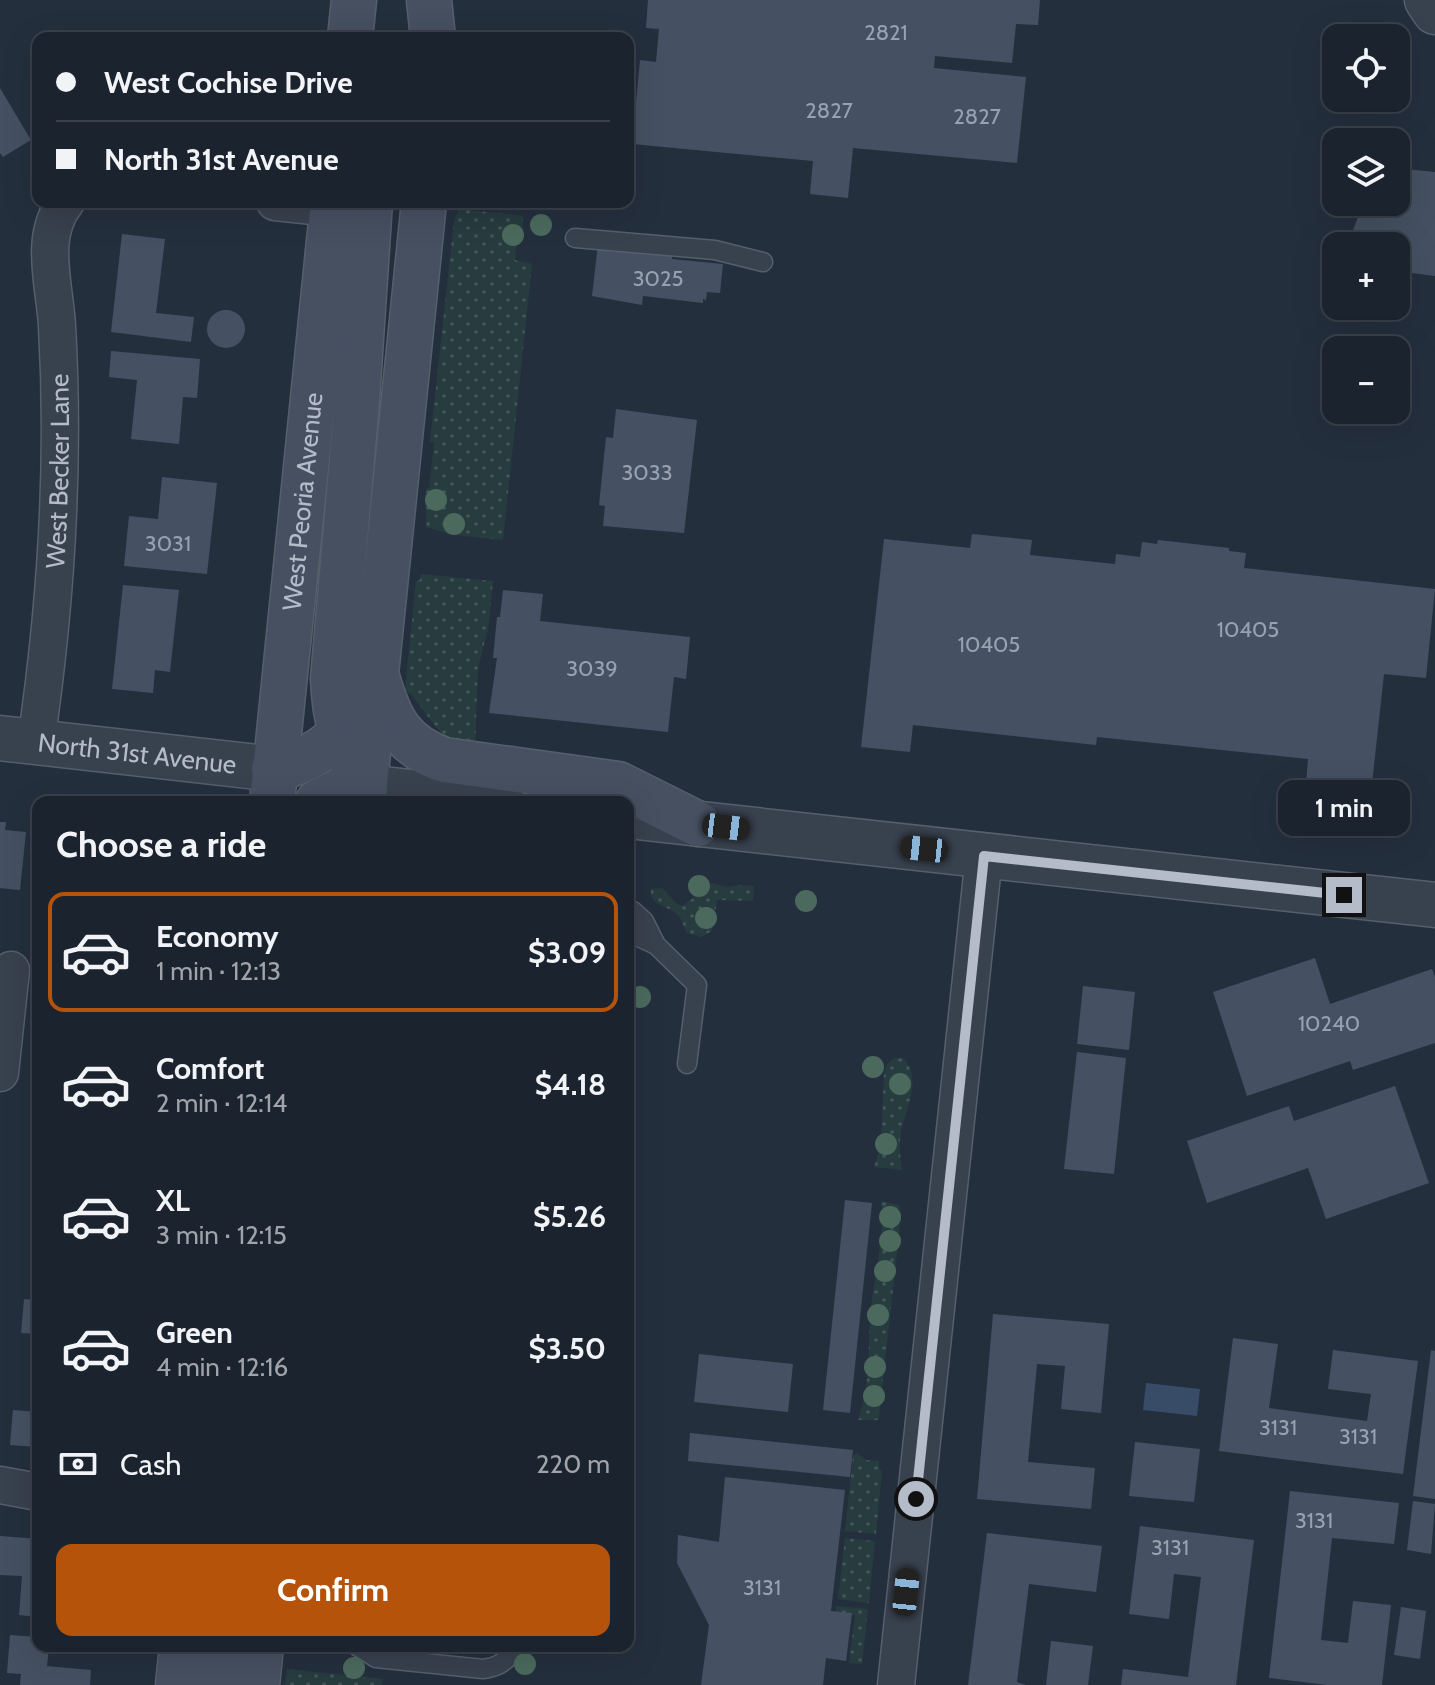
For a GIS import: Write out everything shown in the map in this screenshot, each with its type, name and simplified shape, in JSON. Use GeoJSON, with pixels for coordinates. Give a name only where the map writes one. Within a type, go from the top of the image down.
{"type":"FeatureCollection","features":[{"type":"Feature","properties":{"kind":"main road"},"geometry":{"type":"LineString","coordinates":[[351,32],[354,0]]}},
{"type":"Feature","properties":{"kind":"main road"},"geometry":{"type":"LineString","coordinates":[[379,32],[380,0]]}},
{"type":"Feature","properties":{"kind":"main road"},"geometry":{"type":"LineString","coordinates":[[429,0],[432,32]]}},
{"type":"Feature","properties":{"kind":"main road"},"geometry":{"type":"LineString","coordinates":[[440,32],[443,0]]}},
{"type":"Feature","properties":{"kind":"main road"},"geometry":{"type":"LineString","coordinates":[[345,208],[357,400],[334,648],[334,704],[340,735],[364,794]]}},
{"type":"Feature","properties":{"kind":"main road","name":"West Peoria Avenue"},"geometry":{"type":"LineString","coordinates":[[278,791],[345,208]]}},
{"type":"Feature","properties":{"kind":"main road"},"geometry":{"type":"LineString","coordinates":[[364,794],[423,208]]}},
{"type":"Feature","properties":{"kind":"main road"},"geometry":{"type":"LineString","coordinates":[[278,791],[296,765],[340,735],[365,703],[376,675]]}},
{"type":"Feature","properties":{"kind":"main road"},"geometry":{"type":"LineString","coordinates":[[376,675],[384,701],[396,724],[408,741],[423,753],[444,760],[618,784],[698,824]]}},
{"type":"Feature","properties":{"kind":"main road"},"geometry":{"type":"LineString","coordinates":[[330,796],[344,789],[364,794]]}},
{"type":"Feature","properties":{"kind":"main road"},"geometry":{"type":"LineString","coordinates":[[178,1685],[181,1652]]}},
{"type":"Feature","properties":{"kind":"main road"},"geometry":{"type":"LineString","coordinates":[[222,1685],[225,1652]]}},
{"type":"Feature","properties":{"kind":"main road"},"geometry":{"type":"LineString","coordinates":[[257,1685],[260,1652]]}},
{"type":"Feature","properties":{"kind":"street"},"geometry":{"type":"LineString","coordinates":[[1427,0],[1435,12]]}},
{"type":"Feature","properties":{"kind":"street","name":"West Becker Lane"},"geometry":{"type":"LineString","coordinates":[[18,740],[43,690],[57,540],[60,426],[51,231],[61,208]]}},
{"type":"Feature","properties":{"kind":"street","name":"North 31st Avenue"},"geometry":{"type":"LineString","coordinates":[[18,740],[278,791]]}},
{"type":"Feature","properties":{"kind":"street"},"geometry":{"type":"LineString","coordinates":[[364,794],[398,796]]}},
{"type":"Feature","properties":{"kind":"street"},"geometry":{"type":"LineString","coordinates":[[634,817],[1435,905]]}},
{"type":"Feature","properties":{"kind":"street"},"geometry":{"type":"LineString","coordinates":[[896,1685],[984,856]]}},
{"type":"Feature","properties":{"kind":"street"},"geometry":{"type":"LineString","coordinates":[[0,1073],[11,970]]}},
{"type":"Feature","properties":{"kind":"street"},"geometry":{"type":"LineString","coordinates":[[0,1485],[32,1491]]}},
{"type":"Feature","properties":{"kind":"lane"},"geometry":{"type":"LineString","coordinates":[[575,238],[715,250],[763,262]]}},
{"type":"Feature","properties":{"kind":"lane"},"geometry":{"type":"LineString","coordinates":[[634,912],[644,921],[656,945],[697,985],[687,1064]]}},
{"type":"Feature","properties":{"kind":"lane"},"geometry":{"type":"LineString","coordinates":[[634,935],[656,945]]}},
{"type":"Feature","properties":{"kind":"lane"},"geometry":{"type":"LineString","coordinates":[[366,1652],[376,1658],[483,1669],[496,1667],[512,1652]]}},
{"type":"Feature","properties":{"kind":"green space"},"geometry":{"type":"Polygon","coordinates":[[[459,209],[523,216],[522,240],[517,240],[515,260],[532,264],[503,540],[454,535],[426,527],[425,494],[429,488],[434,443],[430,442],[454,221],[459,209]]]}},
{"type":"Feature","properties":{"kind":"green space"},"geometry":{"type":"Polygon","coordinates":[[[421,574],[493,581],[488,630],[478,667],[475,747],[441,739],[439,731],[405,690],[416,581],[420,580],[421,574]]]}},
{"type":"Feature","properties":{"kind":"green space"},"geometry":{"type":"Polygon","coordinates":[[[712,883],[726,887],[754,886],[753,901],[717,900],[712,931],[701,937],[687,933],[678,915],[656,902],[651,895],[651,889],[662,888],[683,906],[712,883]]]}},
{"type":"Feature","properties":{"kind":"green space"},"geometry":{"type":"Polygon","coordinates":[[[894,1058],[903,1058],[912,1075],[911,1093],[900,1136],[902,1170],[874,1167],[881,1145],[884,1073],[887,1064],[894,1058]]]}},
{"type":"Feature","properties":{"kind":"green space"},"geometry":{"type":"Polygon","coordinates":[[[881,1201],[899,1205],[901,1216],[879,1416],[878,1420],[858,1420],[867,1383],[871,1305],[882,1231],[881,1201]]]}},
{"type":"Feature","properties":{"kind":"green space"},"geometry":{"type":"Polygon","coordinates":[[[857,1453],[866,1460],[879,1461],[882,1472],[876,1534],[845,1531],[853,1456],[857,1453]]]}},
{"type":"Feature","properties":{"kind":"green space"},"geometry":{"type":"Polygon","coordinates":[[[845,1538],[875,1541],[869,1603],[838,1599],[845,1538]]]}},
{"type":"Feature","properties":{"kind":"green space"},"geometry":{"type":"Polygon","coordinates":[[[836,1606],[868,1609],[862,1664],[849,1663],[855,1615],[836,1612],[836,1606]]]}},
{"type":"Feature","properties":{"kind":"green space"},"geometry":{"type":"Polygon","coordinates":[[[287,1669],[383,1679],[382,1685],[285,1685],[287,1669]]]}},
{"type":"Feature","properties":{"kind":"water"},"geometry":{"type":"Polygon","coordinates":[[[1146,1383],[1200,1389],[1197,1416],[1143,1410],[1146,1383]]]}},
{"type":"Feature","properties":{"kind":"building"},"geometry":{"type":"Polygon","coordinates":[[[648,0],[1040,0],[1038,25],[1016,24],[1012,63],[935,56],[934,68],[1026,77],[1017,163],[853,148],[848,198],[810,194],[813,161],[634,144],[640,60],[656,62],[659,29],[646,28],[648,0]]]}},
{"type":"Feature","properties":{"kind":"building"},"geometry":{"type":"Polygon","coordinates":[[[0,88],[31,140],[3,157],[0,153],[0,88]]]}},
{"type":"Feature","properties":{"kind":"building"},"geometry":{"type":"Polygon","coordinates":[[[1410,169],[1435,172],[1435,276],[1410,273],[1410,232],[1352,232],[1358,216],[1410,216],[1410,169]]]}},
{"type":"Feature","properties":{"kind":"building"},"geometry":{"type":"Polygon","coordinates":[[[122,234],[165,239],[156,313],[194,317],[191,342],[111,332],[122,234]]]}},
{"type":"Feature","properties":{"kind":"building"},"geometry":{"type":"Polygon","coordinates":[[[598,244],[672,256],[672,259],[723,264],[720,293],[707,292],[703,303],[643,296],[642,305],[592,296],[598,244]]]}},
{"type":"Feature","properties":{"kind":"building"},"geometry":{"type":"Polygon","coordinates":[[[226,310],[239,316],[245,329],[239,342],[226,348],[213,342],[207,329],[213,316],[226,310]]]}},
{"type":"Feature","properties":{"kind":"building"},"geometry":{"type":"Polygon","coordinates":[[[111,351],[200,359],[197,398],[183,397],[179,444],[131,439],[137,380],[109,377],[111,351]]]}},
{"type":"Feature","properties":{"kind":"building"},"geometry":{"type":"Polygon","coordinates":[[[616,409],[697,420],[684,533],[603,526],[605,506],[599,505],[606,437],[613,438],[616,409]]]}},
{"type":"Feature","properties":{"kind":"building"},"geometry":{"type":"Polygon","coordinates":[[[162,477],[217,483],[207,574],[124,566],[129,516],[158,519],[162,477]]]}},
{"type":"Feature","properties":{"kind":"building"},"geometry":{"type":"Polygon","coordinates":[[[972,534],[1032,540],[1030,555],[1115,564],[1116,554],[1140,557],[1142,542],[1157,544],[1158,540],[1229,548],[1229,551],[1246,553],[1244,568],[1435,589],[1426,678],[1384,674],[1370,802],[1305,795],[1308,759],[1097,737],[1096,745],[913,725],[910,752],[861,747],[884,539],[970,548],[972,534]]]}},
{"type":"Feature","properties":{"kind":"building"},"geometry":{"type":"Polygon","coordinates":[[[123,585],[179,590],[170,672],[155,670],[153,693],[112,689],[123,585]]]}},
{"type":"Feature","properties":{"kind":"building"},"geometry":{"type":"Polygon","coordinates":[[[503,590],[543,594],[540,621],[690,637],[686,679],[674,677],[668,732],[489,713],[497,658],[493,658],[497,617],[500,617],[503,590]]]}},
{"type":"Feature","properties":{"kind":"building"},"geometry":{"type":"Polygon","coordinates":[[[0,822],[6,822],[5,830],[26,832],[20,890],[0,888],[0,822]]]}},
{"type":"Feature","properties":{"kind":"building"},"geometry":{"type":"Polygon","coordinates":[[[1315,958],[1330,1004],[1432,969],[1435,977],[1435,1043],[1353,1070],[1350,1061],[1247,1096],[1213,992],[1315,958]]]}},
{"type":"Feature","properties":{"kind":"building"},"geometry":{"type":"Polygon","coordinates":[[[1083,986],[1135,992],[1129,1050],[1077,1044],[1083,986]]]}},
{"type":"Feature","properties":{"kind":"building"},"geometry":{"type":"Polygon","coordinates":[[[1077,1052],[1126,1058],[1114,1174],[1064,1169],[1077,1052]]]}},
{"type":"Feature","properties":{"kind":"building"},"geometry":{"type":"Polygon","coordinates":[[[1395,1086],[1429,1183],[1326,1219],[1308,1168],[1207,1203],[1187,1141],[1289,1106],[1294,1121],[1395,1086]]]}},
{"type":"Feature","properties":{"kind":"building"},"geometry":{"type":"Polygon","coordinates":[[[845,1200],[872,1203],[850,1413],[823,1410],[845,1200]]]}},
{"type":"Feature","properties":{"kind":"building"},"geometry":{"type":"Polygon","coordinates":[[[24,1299],[32,1300],[32,1334],[21,1333],[24,1299]]]}},
{"type":"Feature","properties":{"kind":"building"},"geometry":{"type":"Polygon","coordinates":[[[993,1314],[1109,1324],[1101,1413],[1061,1409],[1065,1366],[1037,1364],[1028,1462],[1095,1468],[1091,1509],[977,1499],[993,1314]]]}},
{"type":"Feature","properties":{"kind":"building"},"geometry":{"type":"Polygon","coordinates":[[[1233,1338],[1278,1344],[1269,1408],[1367,1421],[1371,1394],[1328,1389],[1333,1350],[1418,1361],[1403,1474],[1219,1451],[1233,1338]]]}},
{"type":"Feature","properties":{"kind":"building"},"geometry":{"type":"Polygon","coordinates":[[[1431,1350],[1435,1351],[1435,1499],[1413,1496],[1431,1350]]]}},
{"type":"Feature","properties":{"kind":"building"},"geometry":{"type":"Polygon","coordinates":[[[699,1354],[793,1364],[788,1412],[694,1402],[699,1354]]]}},
{"type":"Feature","properties":{"kind":"building"},"geometry":{"type":"Polygon","coordinates":[[[13,1410],[32,1412],[32,1447],[10,1445],[13,1410]]]}},
{"type":"Feature","properties":{"kind":"building"},"geometry":{"type":"Polygon","coordinates":[[[690,1433],[853,1450],[850,1477],[688,1461],[690,1433]]]}},
{"type":"Feature","properties":{"kind":"building"},"geometry":{"type":"Polygon","coordinates":[[[1135,1442],[1200,1449],[1194,1502],[1129,1496],[1135,1442]]]}},
{"type":"Feature","properties":{"kind":"building"},"geometry":{"type":"Polygon","coordinates":[[[725,1477],[845,1490],[831,1611],[852,1613],[846,1661],[826,1658],[823,1685],[701,1685],[709,1625],[677,1563],[678,1535],[719,1542],[725,1477]]]}},
{"type":"Feature","properties":{"kind":"building"},"geometry":{"type":"Polygon","coordinates":[[[1290,1491],[1399,1503],[1394,1544],[1332,1538],[1321,1640],[1348,1643],[1353,1601],[1391,1605],[1382,1685],[1327,1685],[1269,1678],[1290,1491]]]}},
{"type":"Feature","properties":{"kind":"building"},"geometry":{"type":"Polygon","coordinates":[[[1413,1501],[1435,1504],[1431,1554],[1407,1550],[1413,1501]]]}},
{"type":"Feature","properties":{"kind":"building"},"geometry":{"type":"Polygon","coordinates":[[[1140,1526],[1254,1540],[1236,1685],[1121,1685],[1123,1669],[1188,1677],[1201,1577],[1174,1574],[1169,1619],[1129,1614],[1140,1526]]]}},
{"type":"Feature","properties":{"kind":"building"},"geometry":{"type":"Polygon","coordinates":[[[987,1533],[1102,1546],[1096,1592],[1029,1584],[1017,1682],[1026,1685],[968,1685],[987,1533]]]}},
{"type":"Feature","properties":{"kind":"building"},"geometry":{"type":"Polygon","coordinates":[[[0,1536],[32,1539],[32,1616],[19,1615],[22,1576],[0,1575],[0,1536]]]}},
{"type":"Feature","properties":{"kind":"building"},"geometry":{"type":"Polygon","coordinates":[[[1401,1607],[1426,1611],[1420,1659],[1394,1655],[1401,1607]]]}},
{"type":"Feature","properties":{"kind":"building"},"geometry":{"type":"Polygon","coordinates":[[[10,1635],[32,1637],[32,1652],[48,1652],[47,1666],[91,1670],[90,1685],[20,1685],[21,1674],[7,1673],[10,1635]]]}},
{"type":"Feature","properties":{"kind":"building"},"geometry":{"type":"Polygon","coordinates":[[[1051,1641],[1093,1646],[1088,1685],[1046,1685],[1051,1641]]]}},
{"type":"Feature","properties":{"kind":"route"},"geometry":{"type":"LineString","coordinates":[[916,1499],[984,856],[1344,895]]}}]}
